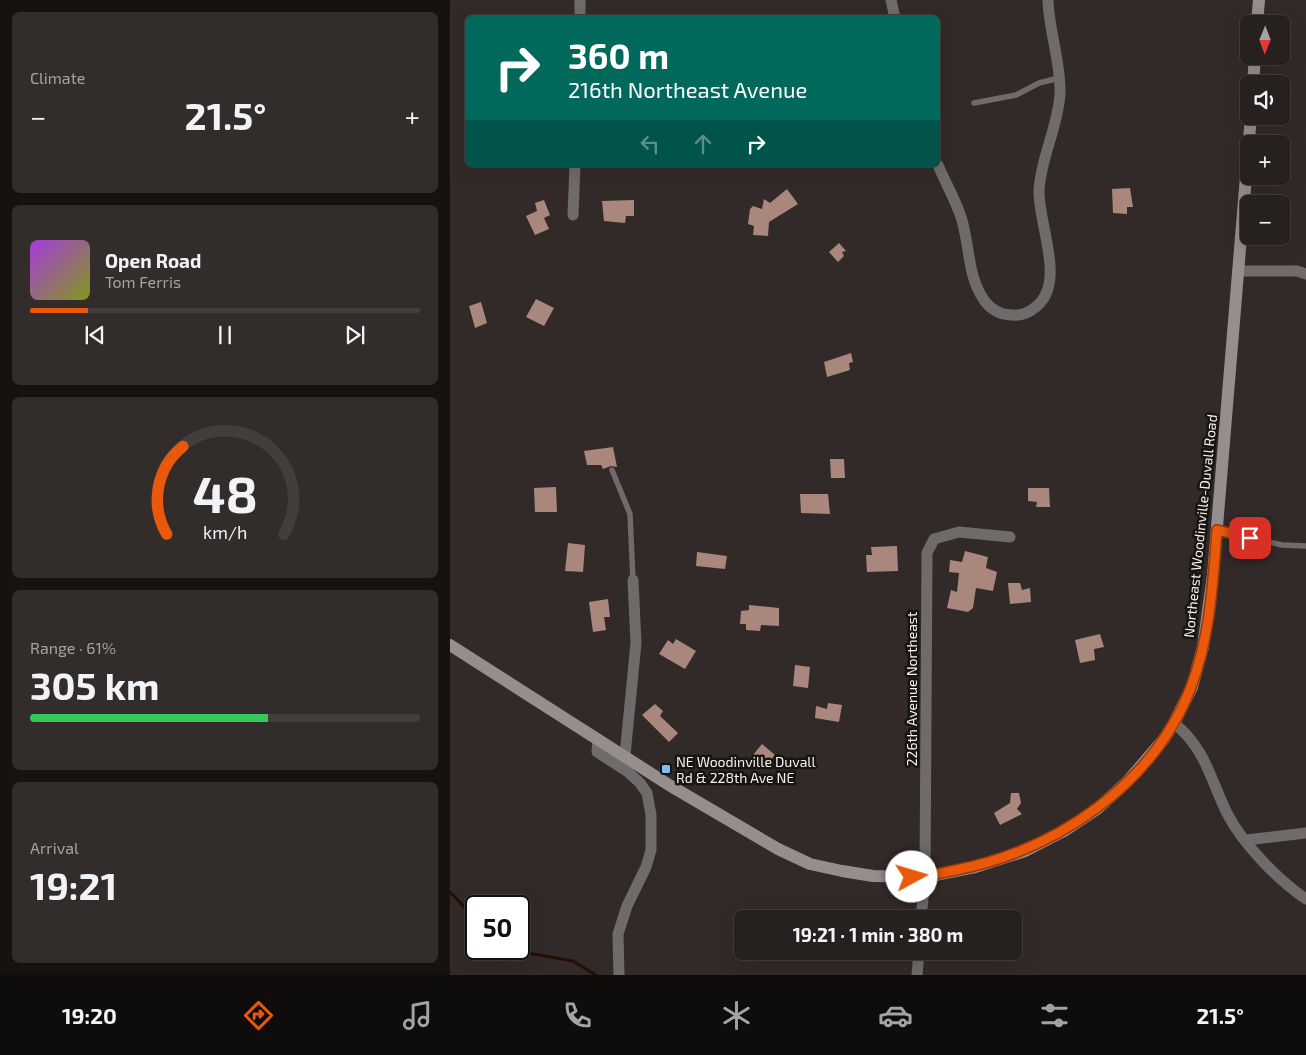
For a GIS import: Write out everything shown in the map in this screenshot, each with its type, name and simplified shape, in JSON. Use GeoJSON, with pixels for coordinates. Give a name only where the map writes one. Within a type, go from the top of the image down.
{"type":"FeatureCollection","features":[{"type":"Feature","properties":{"kind":"main road"},"geometry":{"type":"LineString","coordinates":[[1258,15],[1259,0]]}},
{"type":"Feature","properties":{"kind":"main road","name":"Northeast Woodinville-Duvall Road"},"geometry":{"type":"LineString","coordinates":[[450,645],[720,815],[778,849],[810,864],[873,876],[925,877],[1001,859],[1025,851],[1064,831],[1097,809],[1127,782],[1152,754],[1174,723],[1192,686],[1203,647],[1213,575],[1250,125]]}},
{"type":"Feature","properties":{"kind":"street"},"geometry":{"type":"LineString","coordinates":[[580,0],[580,15]]}},
{"type":"Feature","properties":{"kind":"street"},"geometry":{"type":"LineString","coordinates":[[891,0],[894,15]]}},
{"type":"Feature","properties":{"kind":"street"},"geometry":{"type":"LineString","coordinates":[[939,167],[961,216],[976,288],[984,301],[996,312],[1005,315],[1016,316],[1028,313],[1036,308],[1047,294],[1051,274],[1040,213],[1040,183],[1059,106],[1059,78],[1050,26],[1048,0]]}},
{"type":"Feature","properties":{"kind":"street"},"geometry":{"type":"LineString","coordinates":[[573,215],[576,167]]}},
{"type":"Feature","properties":{"kind":"street"},"geometry":{"type":"LineString","coordinates":[[1238,271],[1297,272],[1306,274]]}},
{"type":"Feature","properties":{"kind":"street","name":"226th Avenue Northeast"},"geometry":{"type":"LineString","coordinates":[[922,910],[925,877],[927,553],[934,539],[959,532],[1010,537]]}},
{"type":"Feature","properties":{"kind":"street"},"geometry":{"type":"LineString","coordinates":[[625,755],[636,643],[633,580]]}},
{"type":"Feature","properties":{"kind":"street"},"geometry":{"type":"LineString","coordinates":[[1174,723],[1188,735],[1205,760],[1228,816],[1271,870],[1306,899]]}},
{"type":"Feature","properties":{"kind":"street"},"geometry":{"type":"LineString","coordinates":[[598,739],[597,752],[628,772],[647,793],[651,815],[651,850],[646,867],[627,906],[618,934],[619,975]]}},
{"type":"Feature","properties":{"kind":"street"},"geometry":{"type":"LineString","coordinates":[[1246,840],[1306,833]]}},
{"type":"Feature","properties":{"kind":"street"},"geometry":{"type":"LineString","coordinates":[[917,975],[918,960]]}},
{"type":"Feature","properties":{"kind":"lane"},"geometry":{"type":"LineString","coordinates":[[974,103],[1016,94],[1039,83],[1059,78]]}},
{"type":"Feature","properties":{"kind":"lane"},"geometry":{"type":"LineString","coordinates":[[612,470],[630,514],[633,580]]}},
{"type":"Feature","properties":{"kind":"lane"},"geometry":{"type":"LineString","coordinates":[[1217,530],[1282,545],[1306,546]]}},
{"type":"Feature","properties":{"kind":"building"},"geometry":{"type":"Polygon","coordinates":[[[1130,188],[1133,207],[1127,207],[1127,214],[1113,213],[1112,189],[1130,188]]]}},
{"type":"Feature","properties":{"kind":"building"},"geometry":{"type":"Polygon","coordinates":[[[787,189],[798,204],[769,222],[768,236],[753,235],[754,226],[748,224],[750,209],[753,206],[762,209],[764,199],[770,203],[787,189]]]}},
{"type":"Feature","properties":{"kind":"building"},"geometry":{"type":"Polygon","coordinates":[[[544,200],[550,215],[544,218],[549,229],[535,235],[526,216],[537,211],[535,203],[544,200]]]}},
{"type":"Feature","properties":{"kind":"building"},"geometry":{"type":"Polygon","coordinates":[[[634,200],[634,216],[626,216],[625,223],[604,221],[602,201],[634,200]]]}},
{"type":"Feature","properties":{"kind":"building"},"geometry":{"type":"Polygon","coordinates":[[[839,243],[846,251],[842,252],[844,256],[838,262],[829,252],[839,243]]]}},
{"type":"Feature","properties":{"kind":"building"},"geometry":{"type":"Polygon","coordinates":[[[536,299],[554,308],[544,326],[526,317],[536,299]]]}},
{"type":"Feature","properties":{"kind":"building"},"geometry":{"type":"Polygon","coordinates":[[[481,302],[487,323],[475,328],[469,306],[481,302]]]}},
{"type":"Feature","properties":{"kind":"building"},"geometry":{"type":"Polygon","coordinates":[[[851,353],[853,362],[849,363],[850,370],[827,377],[824,362],[851,353]]]}},
{"type":"Feature","properties":{"kind":"building"},"geometry":{"type":"Polygon","coordinates":[[[613,447],[617,467],[611,466],[603,469],[601,465],[587,465],[584,451],[613,447]]]}},
{"type":"Feature","properties":{"kind":"building"},"geometry":{"type":"Polygon","coordinates":[[[830,459],[844,459],[845,478],[831,478],[830,459]]]}},
{"type":"Feature","properties":{"kind":"building"},"geometry":{"type":"Polygon","coordinates":[[[556,487],[557,512],[535,512],[534,488],[556,487]]]}},
{"type":"Feature","properties":{"kind":"building"},"geometry":{"type":"Polygon","coordinates":[[[1028,488],[1049,488],[1050,507],[1036,507],[1037,502],[1028,501],[1028,488]]]}},
{"type":"Feature","properties":{"kind":"building"},"geometry":{"type":"Polygon","coordinates":[[[800,494],[828,494],[830,514],[801,513],[800,494]]]}},
{"type":"Feature","properties":{"kind":"building"},"geometry":{"type":"Polygon","coordinates":[[[568,543],[585,545],[583,572],[565,571],[568,543]]]}},
{"type":"Feature","properties":{"kind":"building"},"geometry":{"type":"Polygon","coordinates":[[[897,546],[898,571],[867,572],[866,555],[872,555],[871,547],[897,546]]]}},
{"type":"Feature","properties":{"kind":"building"},"geometry":{"type":"Polygon","coordinates":[[[965,551],[988,557],[986,568],[997,572],[993,591],[976,588],[973,608],[968,612],[947,608],[951,590],[957,592],[959,573],[949,572],[950,560],[962,562],[965,551]]]}},
{"type":"Feature","properties":{"kind":"building"},"geometry":{"type":"Polygon","coordinates":[[[697,552],[727,556],[725,569],[696,566],[697,552]]]}},
{"type":"Feature","properties":{"kind":"building"},"geometry":{"type":"Polygon","coordinates":[[[1008,583],[1020,583],[1022,590],[1030,588],[1031,602],[1010,604],[1008,583]]]}},
{"type":"Feature","properties":{"kind":"building"},"geometry":{"type":"Polygon","coordinates":[[[608,599],[610,617],[604,617],[606,630],[593,632],[589,602],[608,599]]]}},
{"type":"Feature","properties":{"kind":"building"},"geometry":{"type":"Polygon","coordinates":[[[749,605],[779,608],[779,626],[761,625],[760,631],[746,630],[746,624],[740,624],[741,611],[749,610],[749,605]]]}},
{"type":"Feature","properties":{"kind":"building"},"geometry":{"type":"Polygon","coordinates":[[[1100,634],[1104,647],[1094,649],[1095,660],[1080,663],[1075,640],[1100,634]]]}},
{"type":"Feature","properties":{"kind":"building"},"geometry":{"type":"Polygon","coordinates":[[[676,639],[696,651],[685,669],[659,654],[668,640],[673,644],[676,639]]]}},
{"type":"Feature","properties":{"kind":"building"},"geometry":{"type":"Polygon","coordinates":[[[795,665],[810,667],[808,688],[793,686],[795,665]]]}},
{"type":"Feature","properties":{"kind":"building"},"geometry":{"type":"Polygon","coordinates":[[[828,703],[842,705],[839,722],[815,718],[816,706],[827,709],[828,703]]]}},
{"type":"Feature","properties":{"kind":"building"},"geometry":{"type":"Polygon","coordinates":[[[655,704],[663,711],[660,716],[678,733],[669,742],[642,715],[655,704]]]}},
{"type":"Feature","properties":{"kind":"building"},"geometry":{"type":"Polygon","coordinates":[[[762,744],[775,755],[766,766],[753,755],[762,744]]]}},
{"type":"Feature","properties":{"kind":"building"},"geometry":{"type":"Polygon","coordinates":[[[1011,793],[1019,793],[1021,803],[1017,809],[1022,814],[1000,825],[994,813],[1010,803],[1011,793]]]}},
{"type":"Feature","properties":{"kind":"waterway"},"geometry":{"type":"LineString","coordinates":[[450,892],[465,908]]}},
{"type":"Feature","properties":{"kind":"waterway"},"geometry":{"type":"LineString","coordinates":[[530,953],[573,961],[596,975]]}},
{"type":"Feature","properties":{"kind":"place","name":"NE Woodinville Duvall Rd & 228th Ave NE"},"geometry":{"type":"Point","coordinates":[666,769]}},
{"type":"Feature","properties":{"kind":"route"},"geometry":{"type":"LineString","coordinates":[[912,877],[925,877],[975,867],[1025,851],[1064,831],[1097,809],[1127,782],[1164,739],[1192,686],[1203,647],[1217,530],[1250,538]]}}]}
